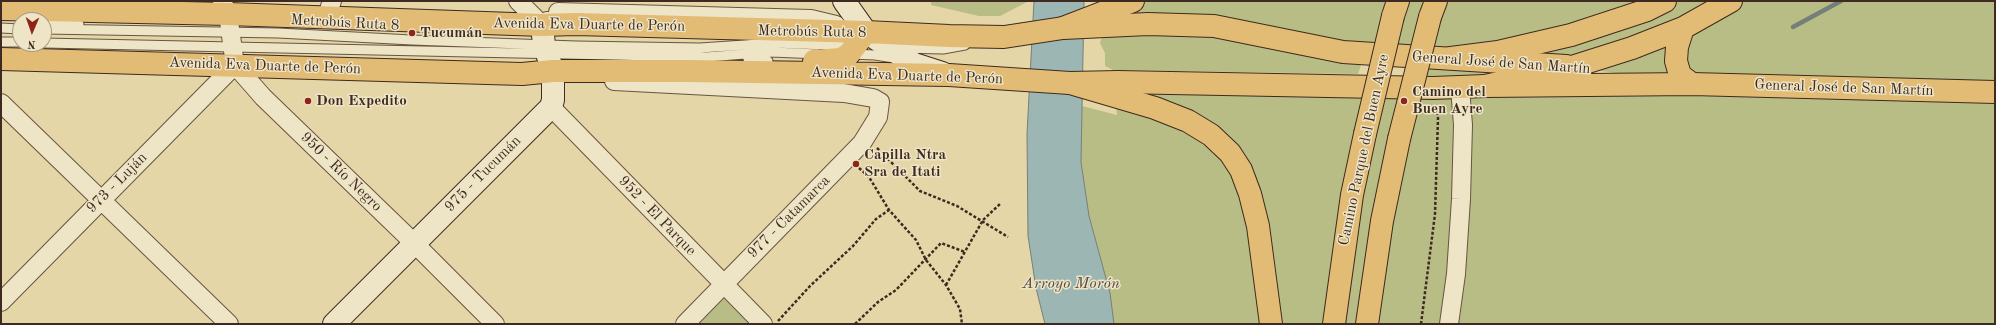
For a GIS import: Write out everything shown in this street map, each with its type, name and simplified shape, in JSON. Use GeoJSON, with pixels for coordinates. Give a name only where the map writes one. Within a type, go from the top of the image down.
{"type":"FeatureCollection","features":[{"type":"Feature","properties":{"kind":"main road"},"geometry":{"type":"LineString","coordinates":[[1451,58],[1498,52],[1571,36],[1647,10],[1665,1]]}},
{"type":"Feature","properties":{"kind":"main road"},"geometry":{"type":"LineString","coordinates":[[1485,86],[1572,67],[1632,48],[1683,28],[1731,1]]}},
{"type":"Feature","properties":{"kind":"main road","name":"Avenida Eva Duarte de Perón"},"geometry":{"type":"LineString","coordinates":[[1,59],[230,32],[329,9],[551,35],[722,64],[948,75],[1070,83],[1116,89]]}},
{"type":"Feature","properties":{"kind":"main road","name":"Camino Parque del Buen Ayre"},"geometry":{"type":"LineString","coordinates":[[1334,324],[1352,195],[1365,134],[1396,9]]}},
{"type":"Feature","properties":{"kind":"main road"},"geometry":{"type":"LineString","coordinates":[[1368,324],[1382,221],[1400,139],[1433,9]]}},
{"type":"Feature","properties":{"kind":"main road","name":"General José de San Martín"},"geometry":{"type":"LineString","coordinates":[[1063,28],[1123,12],[1148,24],[1214,26],[1343,52],[1572,67],[1692,84]]}},
{"type":"Feature","properties":{"kind":"main road","name":"Avenida Eva Duarte de Perón"},"geometry":{"type":"LineString","coordinates":[[1,15],[230,32],[522,74],[551,35],[576,24],[857,44],[1004,37],[1063,28]]}},
{"type":"Feature","properties":{"kind":"main road"},"geometry":{"type":"LineString","coordinates":[[1683,28],[1677,47],[1676,61],[1680,75],[1692,84]]}},
{"type":"Feature","properties":{"kind":"main road"},"geometry":{"type":"LineString","coordinates":[[722,64],[768,60],[828,61],[841,59],[857,44]]}},
{"type":"Feature","properties":{"kind":"main road","name":"General José de San Martín"},"geometry":{"type":"LineString","coordinates":[[1116,89],[1460,88],[1485,86],[1692,84],[1995,92]]}},
{"type":"Feature","properties":{"kind":"main road"},"geometry":{"type":"LineString","coordinates":[[1116,89],[1155,108],[1188,121],[1211,135],[1230,153],[1241,170],[1250,194],[1258,226],[1271,324]]}},
{"type":"Feature","properties":{"kind":"street"},"geometry":{"type":"LineString","coordinates":[[518,1],[551,35],[553,100],[551,107]]}},
{"type":"Feature","properties":{"kind":"street"},"geometry":{"type":"LineString","coordinates":[[844,1],[857,44],[887,47],[909,61],[948,75]]}},
{"type":"Feature","properties":{"kind":"street","name":"973 - Luján"},"geometry":{"type":"LineString","coordinates":[[1,302],[100,200],[230,32]]}},
{"type":"Feature","properties":{"kind":"street","name":"950 - Río Negro"},"geometry":{"type":"LineString","coordinates":[[230,32],[263,98],[414,243],[495,324]]}},
{"type":"Feature","properties":{"kind":"street","name":"Avenida Eva Duarte de Perón"},"geometry":{"type":"LineString","coordinates":[[551,35],[590,80],[844,92],[873,98],[880,102]]}},
{"type":"Feature","properties":{"kind":"street"},"geometry":{"type":"LineString","coordinates":[[1449,324],[1456,274],[1462,184],[1463,125],[1460,88]]}},
{"type":"Feature","properties":{"kind":"street","name":"977 - Catamarca"},"geometry":{"type":"LineString","coordinates":[[684,324],[862,143],[878,117],[880,102]]}},
{"type":"Feature","properties":{"kind":"street"},"geometry":{"type":"LineString","coordinates":[[1,103],[229,324]]}},
{"type":"Feature","properties":{"kind":"street","name":"975 - Tucumán"},"geometry":{"type":"LineString","coordinates":[[334,324],[551,107]]}},
{"type":"Feature","properties":{"kind":"street","name":"952 - El Parque"},"geometry":{"type":"LineString","coordinates":[[551,107],[763,324]]}},
{"type":"Feature","properties":{"kind":"lane"},"geometry":{"type":"LineString","coordinates":[[1,15],[12,23]]}},
{"type":"Feature","properties":{"kind":"lane"},"geometry":{"type":"LineString","coordinates":[[1,15],[53,22],[146,31]]}},
{"type":"Feature","properties":{"kind":"lane","name":"Metrobús Ruta 8"},"geometry":{"type":"LineString","coordinates":[[52,29],[278,33],[412,40],[551,35]]}},
{"type":"Feature","properties":{"kind":"lane","name":"Metrobús Ruta 8"},"geometry":{"type":"LineString","coordinates":[[52,43],[230,32]]}},
{"type":"Feature","properties":{"kind":"lane","name":"Metrobús Ruta 8"},"geometry":{"type":"LineString","coordinates":[[887,47],[943,49],[1004,37]]}},
{"type":"Feature","properties":{"kind":"lane"},"geometry":{"type":"LineString","coordinates":[[1,42],[12,42]]}},
{"type":"Feature","properties":{"kind":"lane","name":"Metrobús Ruta 8"},"geometry":{"type":"LineString","coordinates":[[722,64],[772,52],[857,44],[875,55],[909,61]]}},
{"type":"Feature","properties":{"kind":"path"},"geometry":{"type":"LineString","coordinates":[[1421,324],[1435,214],[1438,118],[1432,88]]}},
{"type":"Feature","properties":{"kind":"path"},"geometry":{"type":"LineString","coordinates":[[862,143],[877,147],[920,191],[957,206],[983,220],[1008,237]]}},
{"type":"Feature","properties":{"kind":"path"},"geometry":{"type":"LineString","coordinates":[[848,157],[869,177],[889,210],[916,240],[926,260],[946,284],[960,308],[962,324]]}},
{"type":"Feature","properties":{"kind":"path"},"geometry":{"type":"LineString","coordinates":[[946,284],[983,220],[1000,204]]}},
{"type":"Feature","properties":{"kind":"path"},"geometry":{"type":"LineString","coordinates":[[775,324],[810,286],[853,246],[876,219],[889,210]]}},
{"type":"Feature","properties":{"kind":"path"},"geometry":{"type":"LineString","coordinates":[[855,324],[878,302],[896,290],[941,243],[965,252]]}},
{"type":"Feature","properties":{"kind":"green space"},"geometry":{"type":"Polygon","coordinates":[[[931,1],[1029,1],[1000,16],[979,16],[931,5],[931,1]]]}},
{"type":"Feature","properties":{"kind":"green space"},"geometry":{"type":"Polygon","coordinates":[[[1124,1],[1995,1],[1995,324],[1114,324],[1110,293],[1089,216],[1081,162],[1082,106],[1117,115],[1115,96],[1118,82],[1688,83],[1572,67],[1120,26],[1124,1]]]}},
{"type":"Feature","properties":{"kind":"green space"},"geometry":{"type":"Polygon","coordinates":[[[1135,34],[1202,34],[1362,62],[1358,74],[1113,70],[1105,66],[1105,53],[1100,43],[1102,37],[1135,34]]]}},
{"type":"Feature","properties":{"kind":"green space"},"geometry":{"type":"Polygon","coordinates":[[[1430,64],[1498,70],[1494,74],[1427,77],[1430,64]]]}},
{"type":"Feature","properties":{"kind":"green space"},"geometry":{"type":"Polygon","coordinates":[[[726,295],[754,324],[696,324],[726,295]]]}},
{"type":"Feature","properties":{"kind":"water","name":"Arroyo Morón"},"geometry":{"type":"Polygon","coordinates":[[[1034,1],[1084,1],[1081,162],[1089,216],[1110,293],[1114,324],[1045,324],[1036,288],[1028,236],[1027,134],[1034,1]]]}},
{"type":"Feature","properties":{"kind":"waterway"},"geometry":{"type":"LineString","coordinates":[[1793,27],[1841,1]]}},
{"type":"Feature","properties":{"kind":"place","name":"Tucumán"},"geometry":{"type":"Point","coordinates":[412,33]}},
{"type":"Feature","properties":{"kind":"place","name":"Don Expedito"},"geometry":{"type":"Point","coordinates":[308,101]}},
{"type":"Feature","properties":{"kind":"place","name":"Camino del Buen Ayre"},"geometry":{"type":"Point","coordinates":[1404,101]}},
{"type":"Feature","properties":{"kind":"place","name":"Capilla Ntra Sra de Itati"},"geometry":{"type":"Point","coordinates":[856,164]}}]}
